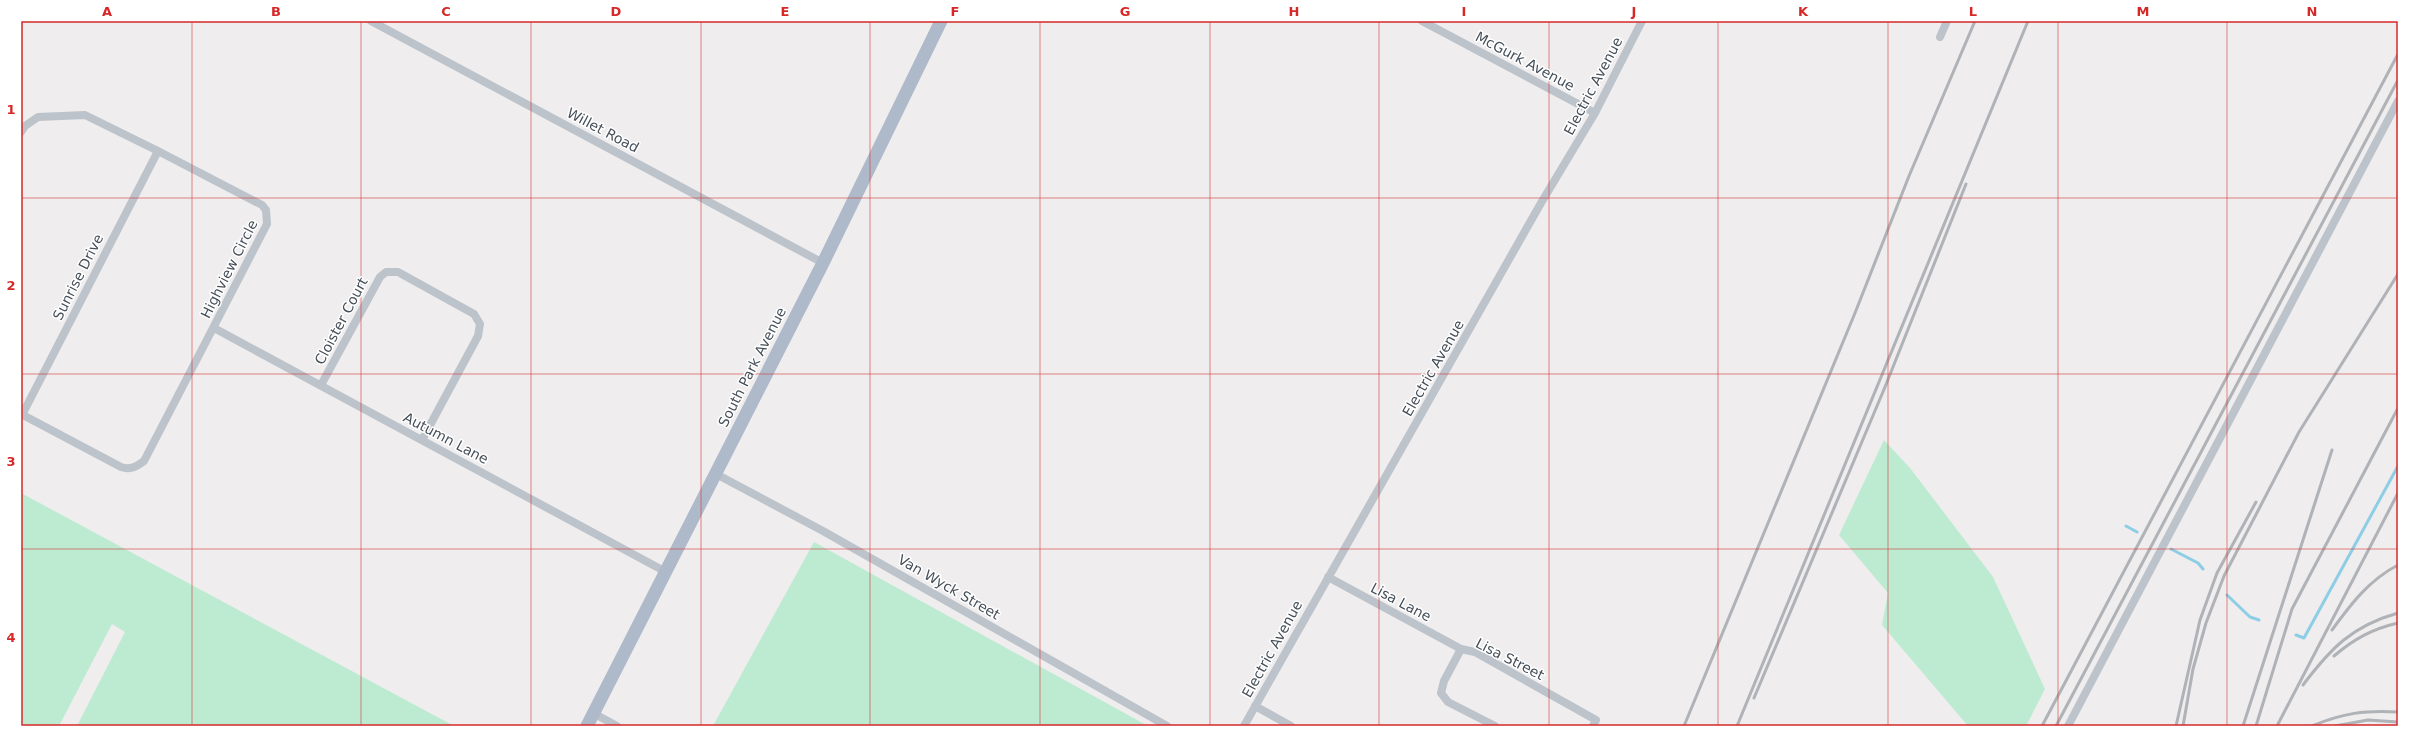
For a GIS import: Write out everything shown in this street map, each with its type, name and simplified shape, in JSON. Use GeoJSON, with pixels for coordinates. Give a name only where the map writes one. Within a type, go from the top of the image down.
{"type":"FeatureCollection","features":[{"type":"Feature","properties":{"kind":"main road","name":"South Park Avenue"},"geometry":{"type":"LineString","coordinates":[[587,726],[823,263],[941,21]]}},
{"type":"Feature","properties":{"kind":"street","name":"Willet Road"},"geometry":{"type":"LineString","coordinates":[[371,21],[823,263]]}},
{"type":"Feature","properties":{"kind":"street","name":"McGurk Avenue"},"geometry":{"type":"LineString","coordinates":[[1422,21],[1595,113]]}},
{"type":"Feature","properties":{"kind":"street","name":"Electric Avenue"},"geometry":{"type":"LineString","coordinates":[[1244,726],[1541,203],[1595,113],[1642,21]]}},
{"type":"Feature","properties":{"kind":"street"},"geometry":{"type":"LineString","coordinates":[[1940,36],[1947,21]]}},
{"type":"Feature","properties":{"kind":"street"},"geometry":{"type":"LineString","coordinates":[[2068,726],[2398,101]]}},
{"type":"Feature","properties":{"kind":"street","name":"Highview Circle"},"geometry":{"type":"LineString","coordinates":[[21,132],[25,126],[38,117],[85,115],[158,150],[262,205],[266,210],[267,224],[144,461],[138,466],[131,468],[121,467],[21,415]]}},
{"type":"Feature","properties":{"kind":"street","name":"Sunrise Drive"},"geometry":{"type":"LineString","coordinates":[[21,415],[158,150]]}},
{"type":"Feature","properties":{"kind":"street","name":"Cloister Court"},"geometry":{"type":"LineString","coordinates":[[321,386],[380,277],[386,272],[398,272],[474,314],[480,324],[478,336],[422,440]]}},
{"type":"Feature","properties":{"kind":"street","name":"Autumn Lane"},"geometry":{"type":"LineString","coordinates":[[214,328],[666,572]]}},
{"type":"Feature","properties":{"kind":"street","name":"Van Wyck Street"},"geometry":{"type":"LineString","coordinates":[[716,474],[818,529],[1167,726]]}},
{"type":"Feature","properties":{"kind":"street","name":"Lisa Lane"},"geometry":{"type":"LineString","coordinates":[[1328,577],[1461,649]]}},
{"type":"Feature","properties":{"kind":"street","name":"Lisa Street"},"geometry":{"type":"LineString","coordinates":[[1495,726],[1448,702],[1442,693],[1444,681],[1461,649],[1475,652],[1596,720],[1593,726]]}},
{"type":"Feature","properties":{"kind":"street"},"geometry":{"type":"LineString","coordinates":[[1255,706],[1291,726]]}},
{"type":"Feature","properties":{"kind":"street"},"geometry":{"type":"LineString","coordinates":[[593,713],[617,726]]}},
{"type":"Feature","properties":{"kind":"green space"},"geometry":{"type":"Polygon","coordinates":[[[1884,440],[1910,468],[1993,577],[2045,689],[2026,726],[1968,726],[1882,625],[1888,593],[1839,535],[1884,440]]]}},
{"type":"Feature","properties":{"kind":"green space"},"geometry":{"type":"Polygon","coordinates":[[[21,493],[454,726],[77,726],[125,632],[112,624],[59,726],[21,726],[21,493]]]}},
{"type":"Feature","properties":{"kind":"green space"},"geometry":{"type":"Polygon","coordinates":[[[814,542],[1148,726],[713,726],[814,542]]]}},
{"type":"Feature","properties":{"kind":"waterway"},"geometry":{"type":"LineString","coordinates":[[2296,635],[2304,638],[2398,466]]}},
{"type":"Feature","properties":{"kind":"waterway"},"geometry":{"type":"LineString","coordinates":[[2126,526],[2137,532]]}},
{"type":"Feature","properties":{"kind":"waterway"},"geometry":{"type":"LineString","coordinates":[[2171,549],[2198,563],[2203,569]]}},
{"type":"Feature","properties":{"kind":"waterway"},"geometry":{"type":"LineString","coordinates":[[2227,595],[2250,617],[2259,620]]}},
{"type":"Feature","properties":{"kind":"railway"},"geometry":{"type":"LineString","coordinates":[[1684,726],[1855,313],[1909,176],[1975,21]]}},
{"type":"Feature","properties":{"kind":"railway"},"geometry":{"type":"LineString","coordinates":[[1737,726],[2028,21]]}},
{"type":"Feature","properties":{"kind":"railway"},"geometry":{"type":"LineString","coordinates":[[2042,726],[2398,54]]}},
{"type":"Feature","properties":{"kind":"railway"},"geometry":{"type":"LineString","coordinates":[[2056,726],[2398,80]]}},
{"type":"Feature","properties":{"kind":"railway"},"geometry":{"type":"LineString","coordinates":[[1754,698],[1885,387],[1966,184]]}},
{"type":"Feature","properties":{"kind":"railway"},"geometry":{"type":"LineString","coordinates":[[2183,726],[2193,669],[2206,623],[2224,576],[2299,432],[2398,274]]}},
{"type":"Feature","properties":{"kind":"railway"},"geometry":{"type":"LineString","coordinates":[[2256,726],[2292,609],[2398,408]]}},
{"type":"Feature","properties":{"kind":"railway"},"geometry":{"type":"LineString","coordinates":[[2243,726],[2332,450]]}},
{"type":"Feature","properties":{"kind":"railway"},"geometry":{"type":"LineString","coordinates":[[2277,726],[2398,493]]}},
{"type":"Feature","properties":{"kind":"railway"},"geometry":{"type":"LineString","coordinates":[[2176,726],[2200,620],[2217,573],[2256,502]]}},
{"type":"Feature","properties":{"kind":"railway"},"geometry":{"type":"LineString","coordinates":[[2332,630],[2346,611],[2369,585],[2398,565]]}},
{"type":"Feature","properties":{"kind":"railway"},"geometry":{"type":"LineString","coordinates":[[2303,685],[2333,649],[2344,640],[2368,625],[2382,618],[2398,613]]}},
{"type":"Feature","properties":{"kind":"railway"},"geometry":{"type":"LineString","coordinates":[[2334,656],[2364,635],[2380,628],[2398,623]]}},
{"type":"Feature","properties":{"kind":"railway"},"geometry":{"type":"LineString","coordinates":[[2312,726],[2354,713],[2398,712]]}},
{"type":"Feature","properties":{"kind":"railway"},"geometry":{"type":"LineString","coordinates":[[2335,726],[2368,720],[2398,722]]}}]}
